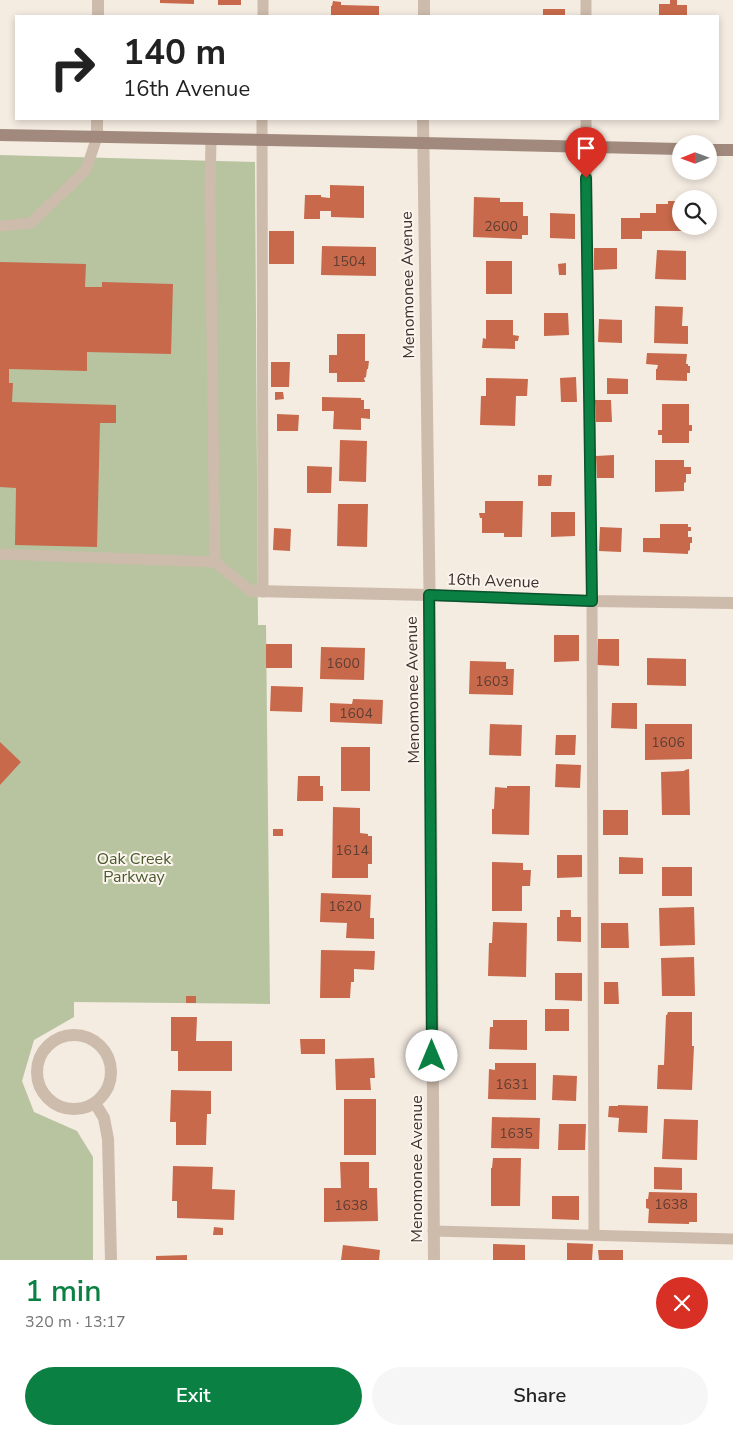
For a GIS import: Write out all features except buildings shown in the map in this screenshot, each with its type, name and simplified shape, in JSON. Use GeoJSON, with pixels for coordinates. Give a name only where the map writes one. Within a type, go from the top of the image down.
{"type":"FeatureCollection","features":[{"type":"Feature","properties":{"kind":"street"},"geometry":{"type":"LineString","coordinates":[[98,0],[98,15]]}},
{"type":"Feature","properties":{"kind":"street"},"geometry":{"type":"LineString","coordinates":[[424,0],[424,15]]}},
{"type":"Feature","properties":{"kind":"street"},"geometry":{"type":"LineString","coordinates":[[97,120],[97,137]]}},
{"type":"Feature","properties":{"kind":"street","name":"Menomonee Avenue"},"geometry":{"type":"LineString","coordinates":[[422,120],[429,595],[434,1260]]}},
{"type":"Feature","properties":{"kind":"street"},"geometry":{"type":"LineString","coordinates":[[0,135],[672,149]]}},
{"type":"Feature","properties":{"kind":"street"},"geometry":{"type":"LineString","coordinates":[[718,150],[733,150]]}},
{"type":"Feature","properties":{"kind":"street","name":"16th Avenue"},"geometry":{"type":"LineString","coordinates":[[257,592],[733,603]]}},
{"type":"Feature","properties":{"kind":"street"},"geometry":{"type":"LineString","coordinates":[[78,1035],[90,1039],[100,1046],[108,1057],[111,1069],[110,1082],[104,1094],[95,1103],[85,1108],[63,1108],[53,1103],[45,1095],[39,1086],[37,1074],[44,1050],[53,1041],[65,1036],[78,1035]]}},
{"type":"Feature","properties":{"kind":"street"},"geometry":{"type":"LineString","coordinates":[[95,1103],[104,1118],[108,1139],[110,1260]]}},
{"type":"Feature","properties":{"kind":"lane"},"geometry":{"type":"LineString","coordinates":[[263,0],[263,15]]}},
{"type":"Feature","properties":{"kind":"lane"},"geometry":{"type":"LineString","coordinates":[[586,0],[586,15]]}},
{"type":"Feature","properties":{"kind":"lane"},"geometry":{"type":"LineString","coordinates":[[257,592],[262,120]]}},
{"type":"Feature","properties":{"kind":"lane"},"geometry":{"type":"LineString","coordinates":[[586,120],[592,601],[594,1235]]}},
{"type":"Feature","properties":{"kind":"lane"},"geometry":{"type":"LineString","coordinates":[[0,226],[31,223],[86,170],[97,137]]}},
{"type":"Feature","properties":{"kind":"lane"},"geometry":{"type":"LineString","coordinates":[[211,140],[215,562]]}},
{"type":"Feature","properties":{"kind":"lane"},"geometry":{"type":"LineString","coordinates":[[0,554],[215,562],[257,592]]}},
{"type":"Feature","properties":{"kind":"lane"},"geometry":{"type":"LineString","coordinates":[[433,1231],[733,1239]]}},
{"type":"Feature","properties":{"kind":"green space","name":"Oak Creek Parkway"},"geometry":{"type":"Polygon","coordinates":[[[0,155],[255,162],[258,625],[266,625],[270,1004],[74,1002],[74,1017],[34,1040],[22,1081],[34,1112],[77,1131],[93,1157],[93,1260],[0,1260],[0,155]]]}},
{"type":"Feature","properties":{"kind":"route"},"geometry":{"type":"LineString","coordinates":[[432,1056],[429,595],[592,601],[586,178]]}}]}
